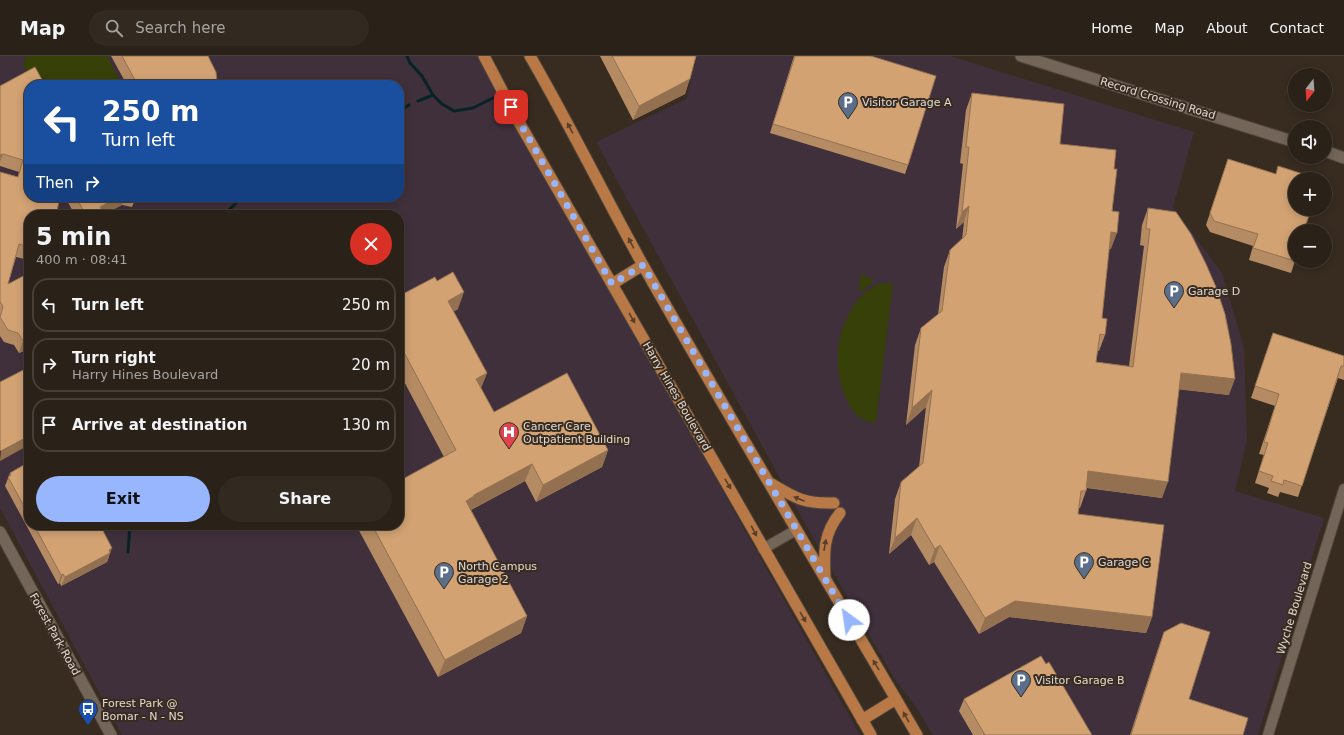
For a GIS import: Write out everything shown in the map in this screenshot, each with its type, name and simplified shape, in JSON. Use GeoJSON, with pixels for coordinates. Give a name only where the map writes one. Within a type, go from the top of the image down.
{"type":"FeatureCollection","features":[{"type":"Feature","properties":{"kind":"main road","name":"Harry Hines Boulevard"},"geometry":{"type":"LineString","coordinates":[[484,56],[516,117],[871,735]]}},
{"type":"Feature","properties":{"kind":"main road"},"geometry":{"type":"LineString","coordinates":[[530,56],[552,94],[643,265],[825,580],[917,735]]}},
{"type":"Feature","properties":{"kind":"main road"},"geometry":{"type":"LineString","coordinates":[[612,284],[643,265]]}},
{"type":"Feature","properties":{"kind":"main road"},"geometry":{"type":"LineString","coordinates":[[768,481],[804,501],[819,504],[834,503]]}},
{"type":"Feature","properties":{"kind":"main road"},"geometry":{"type":"LineString","coordinates":[[825,580],[824,553],[826,540],[829,530],[840,513]]}},
{"type":"Feature","properties":{"kind":"main road"},"geometry":{"type":"LineString","coordinates":[[862,720],[896,699]]}},
{"type":"Feature","properties":{"kind":"street","name":"Record Crossing Road"},"geometry":{"type":"LineString","coordinates":[[1021,56],[1288,140]]}},
{"type":"Feature","properties":{"kind":"street"},"geometry":{"type":"LineString","coordinates":[[1332,154],[1344,158]]}},
{"type":"Feature","properties":{"kind":"street","name":"Wyche Boulevard"},"geometry":{"type":"LineString","coordinates":[[1268,735],[1344,489]]}},
{"type":"Feature","properties":{"kind":"street"},"geometry":{"type":"LineString","coordinates":[[763,549],[796,530]]}},
{"type":"Feature","properties":{"kind":"street","name":"Forest Park Road"},"geometry":{"type":"LineString","coordinates":[[0,532],[112,735]]}},
{"type":"Feature","properties":{"kind":"shaded area"},"geometry":{"type":"Polygon","coordinates":[[[0,56],[478,56],[860,735],[122,735],[0,508],[0,56]]]}},
{"type":"Feature","properties":{"kind":"shaded area"},"geometry":{"type":"Polygon","coordinates":[[[697,56],[950,56],[1194,132],[1173,207],[1222,273],[1244,348],[1247,440],[1235,491],[1324,518],[1258,735],[933,735],[918,710],[894,678],[800,515],[596,142],[686,99],[697,56]]]}},
{"type":"Feature","properties":{"kind":"green space"},"geometry":{"type":"Polygon","coordinates":[[[26,56],[107,56],[119,80],[35,80],[32,74],[23,67],[26,56]]]}},
{"type":"Feature","properties":{"kind":"green space"},"geometry":{"type":"Polygon","coordinates":[[[861,274],[873,280],[873,282],[860,292],[859,290],[861,274]]]}},
{"type":"Feature","properties":{"kind":"green space"},"geometry":{"type":"Polygon","coordinates":[[[883,283],[893,283],[876,423],[860,417],[849,405],[844,394],[838,371],[838,348],[844,326],[855,304],[864,293],[883,283]]]}},
{"type":"Feature","properties":{"kind":"building"},"geometry":{"type":"Polygon","coordinates":[[[122,56],[208,56],[216,72],[217,80],[135,80],[122,56]]]}},
{"type":"Feature","properties":{"kind":"building"},"geometry":{"type":"Polygon","coordinates":[[[612,56],[696,56],[690,79],[639,106],[612,56]]]}},
{"type":"Feature","properties":{"kind":"building","name":"Visitor Garage A"},"geometry":{"type":"Polygon","coordinates":[[[795,56],[871,56],[936,76],[908,165],[773,124],[795,56]]]}},
{"type":"Feature","properties":{"kind":"building"},"geometry":{"type":"Polygon","coordinates":[[[35,67],[42,80],[24,80],[24,202],[59,202],[57,210],[24,210],[24,246],[19,244],[8,284],[24,276],[23,341],[18,333],[8,330],[0,317],[3,307],[0,301],[0,172],[18,177],[23,160],[3,154],[0,155],[0,86],[35,67]]]}},
{"type":"Feature","properties":{"kind":"building"},"geometry":{"type":"Polygon","coordinates":[[[972,93],[1064,104],[1060,144],[1116,150],[1114,169],[1117,169],[1112,211],[1119,212],[1117,233],[1111,232],[1102,318],[1107,319],[1105,335],[1100,334],[1096,362],[1133,367],[1150,229],[1146,229],[1148,208],[1176,212],[1191,234],[1216,287],[1225,314],[1231,344],[1235,379],[1181,373],[1168,482],[1088,471],[1086,491],[1081,491],[1078,514],[1164,525],[1152,617],[1015,601],[985,618],[940,545],[935,549],[917,518],[895,538],[901,482],[923,463],[932,390],[912,408],[921,328],[942,311],[950,250],[966,235],[969,206],[962,212],[969,147],[966,147],[972,93]]]}},
{"type":"Feature","properties":{"kind":"building"},"geometry":{"type":"Polygon","coordinates":[[[1228,159],[1276,174],[1278,166],[1297,172],[1288,172],[1288,216],[1309,216],[1306,224],[1288,224],[1288,259],[1253,248],[1258,234],[1214,221],[1210,213],[1228,159]]]}},
{"type":"Feature","properties":{"kind":"building"},"geometry":{"type":"Polygon","coordinates":[[[79,202],[110,202],[100,207],[102,210],[83,210],[79,202]]]}},
{"type":"Feature","properties":{"kind":"building"},"geometry":{"type":"Polygon","coordinates":[[[453,272],[464,292],[448,301],[487,373],[476,379],[494,412],[567,373],[608,450],[543,485],[532,464],[474,495],[466,501],[527,616],[445,660],[375,530],[404,530],[404,478],[456,450],[404,352],[404,293],[435,277],[437,281],[453,272]]]}},
{"type":"Feature","properties":{"kind":"building"},"geometry":{"type":"Polygon","coordinates":[[[1273,333],[1344,356],[1344,366],[1341,366],[1302,486],[1284,480],[1283,485],[1271,481],[1273,476],[1259,471],[1268,443],[1264,442],[1279,394],[1255,386],[1273,333]]]}},
{"type":"Feature","properties":{"kind":"building"},"geometry":{"type":"Polygon","coordinates":[[[24,370],[24,439],[1,451],[0,450],[0,382],[24,370]]]}},
{"type":"Feature","properties":{"kind":"building"},"geometry":{"type":"Polygon","coordinates":[[[24,465],[24,506],[8,477],[11,475],[10,473],[24,465]]]}},
{"type":"Feature","properties":{"kind":"building"},"geometry":{"type":"Polygon","coordinates":[[[37,530],[103,530],[112,548],[109,550],[110,553],[65,577],[63,574],[61,575],[37,530]]]}},
{"type":"Feature","properties":{"kind":"building"},"geometry":{"type":"Polygon","coordinates":[[[1181,623],[1210,632],[1189,699],[1248,718],[1243,735],[1131,735],[1164,632],[1181,623]]]}},
{"type":"Feature","properties":{"kind":"building","name":"Visitor Garage B"},"geometry":{"type":"Polygon","coordinates":[[[1041,656],[1046,664],[1049,662],[1092,735],[985,735],[964,699],[1041,656]]]}},
{"type":"Feature","properties":{"kind":"waterway"},"geometry":{"type":"LineString","coordinates":[[407,56],[410,63],[422,76],[433,95]]}},
{"type":"Feature","properties":{"kind":"waterway"},"geometry":{"type":"LineString","coordinates":[[418,101],[433,95],[442,104],[454,111],[473,108],[493,98]]}},
{"type":"Feature","properties":{"kind":"waterway"},"geometry":{"type":"LineString","coordinates":[[404,108],[409,105]]}},
{"type":"Feature","properties":{"kind":"waterway"},"geometry":{"type":"LineString","coordinates":[[229,210],[237,202]]}},
{"type":"Feature","properties":{"kind":"waterway"},"geometry":{"type":"LineString","coordinates":[[128,552],[130,530]]}},
{"type":"Feature","properties":{"kind":"place","name":"Visitor Garage A"},"geometry":{"type":"Point","coordinates":[848,119]}},
{"type":"Feature","properties":{"kind":"place","name":"Garage D"},"geometry":{"type":"Point","coordinates":[1174,308]}},
{"type":"Feature","properties":{"kind":"place","name":"Cancer Care Outpatient Building"},"geometry":{"type":"Point","coordinates":[509,449]}},
{"type":"Feature","properties":{"kind":"place","name":"Garage C"},"geometry":{"type":"Point","coordinates":[1084,579]}},
{"type":"Feature","properties":{"kind":"place","name":"North Campus Garage 2"},"geometry":{"type":"Point","coordinates":[444,589]}},
{"type":"Feature","properties":{"kind":"place","name":"Visitor Garage B"},"geometry":{"type":"Point","coordinates":[1021,697]}},
{"type":"Feature","properties":{"kind":"place","name":"Forest Park @ Bomar - N - NS"},"geometry":{"type":"Point","coordinates":[88,726]}},
{"type":"Feature","properties":{"kind":"route"},"geometry":{"type":"LineString","coordinates":[[511,107],[612,284],[643,265],[849,620]]}}]}
